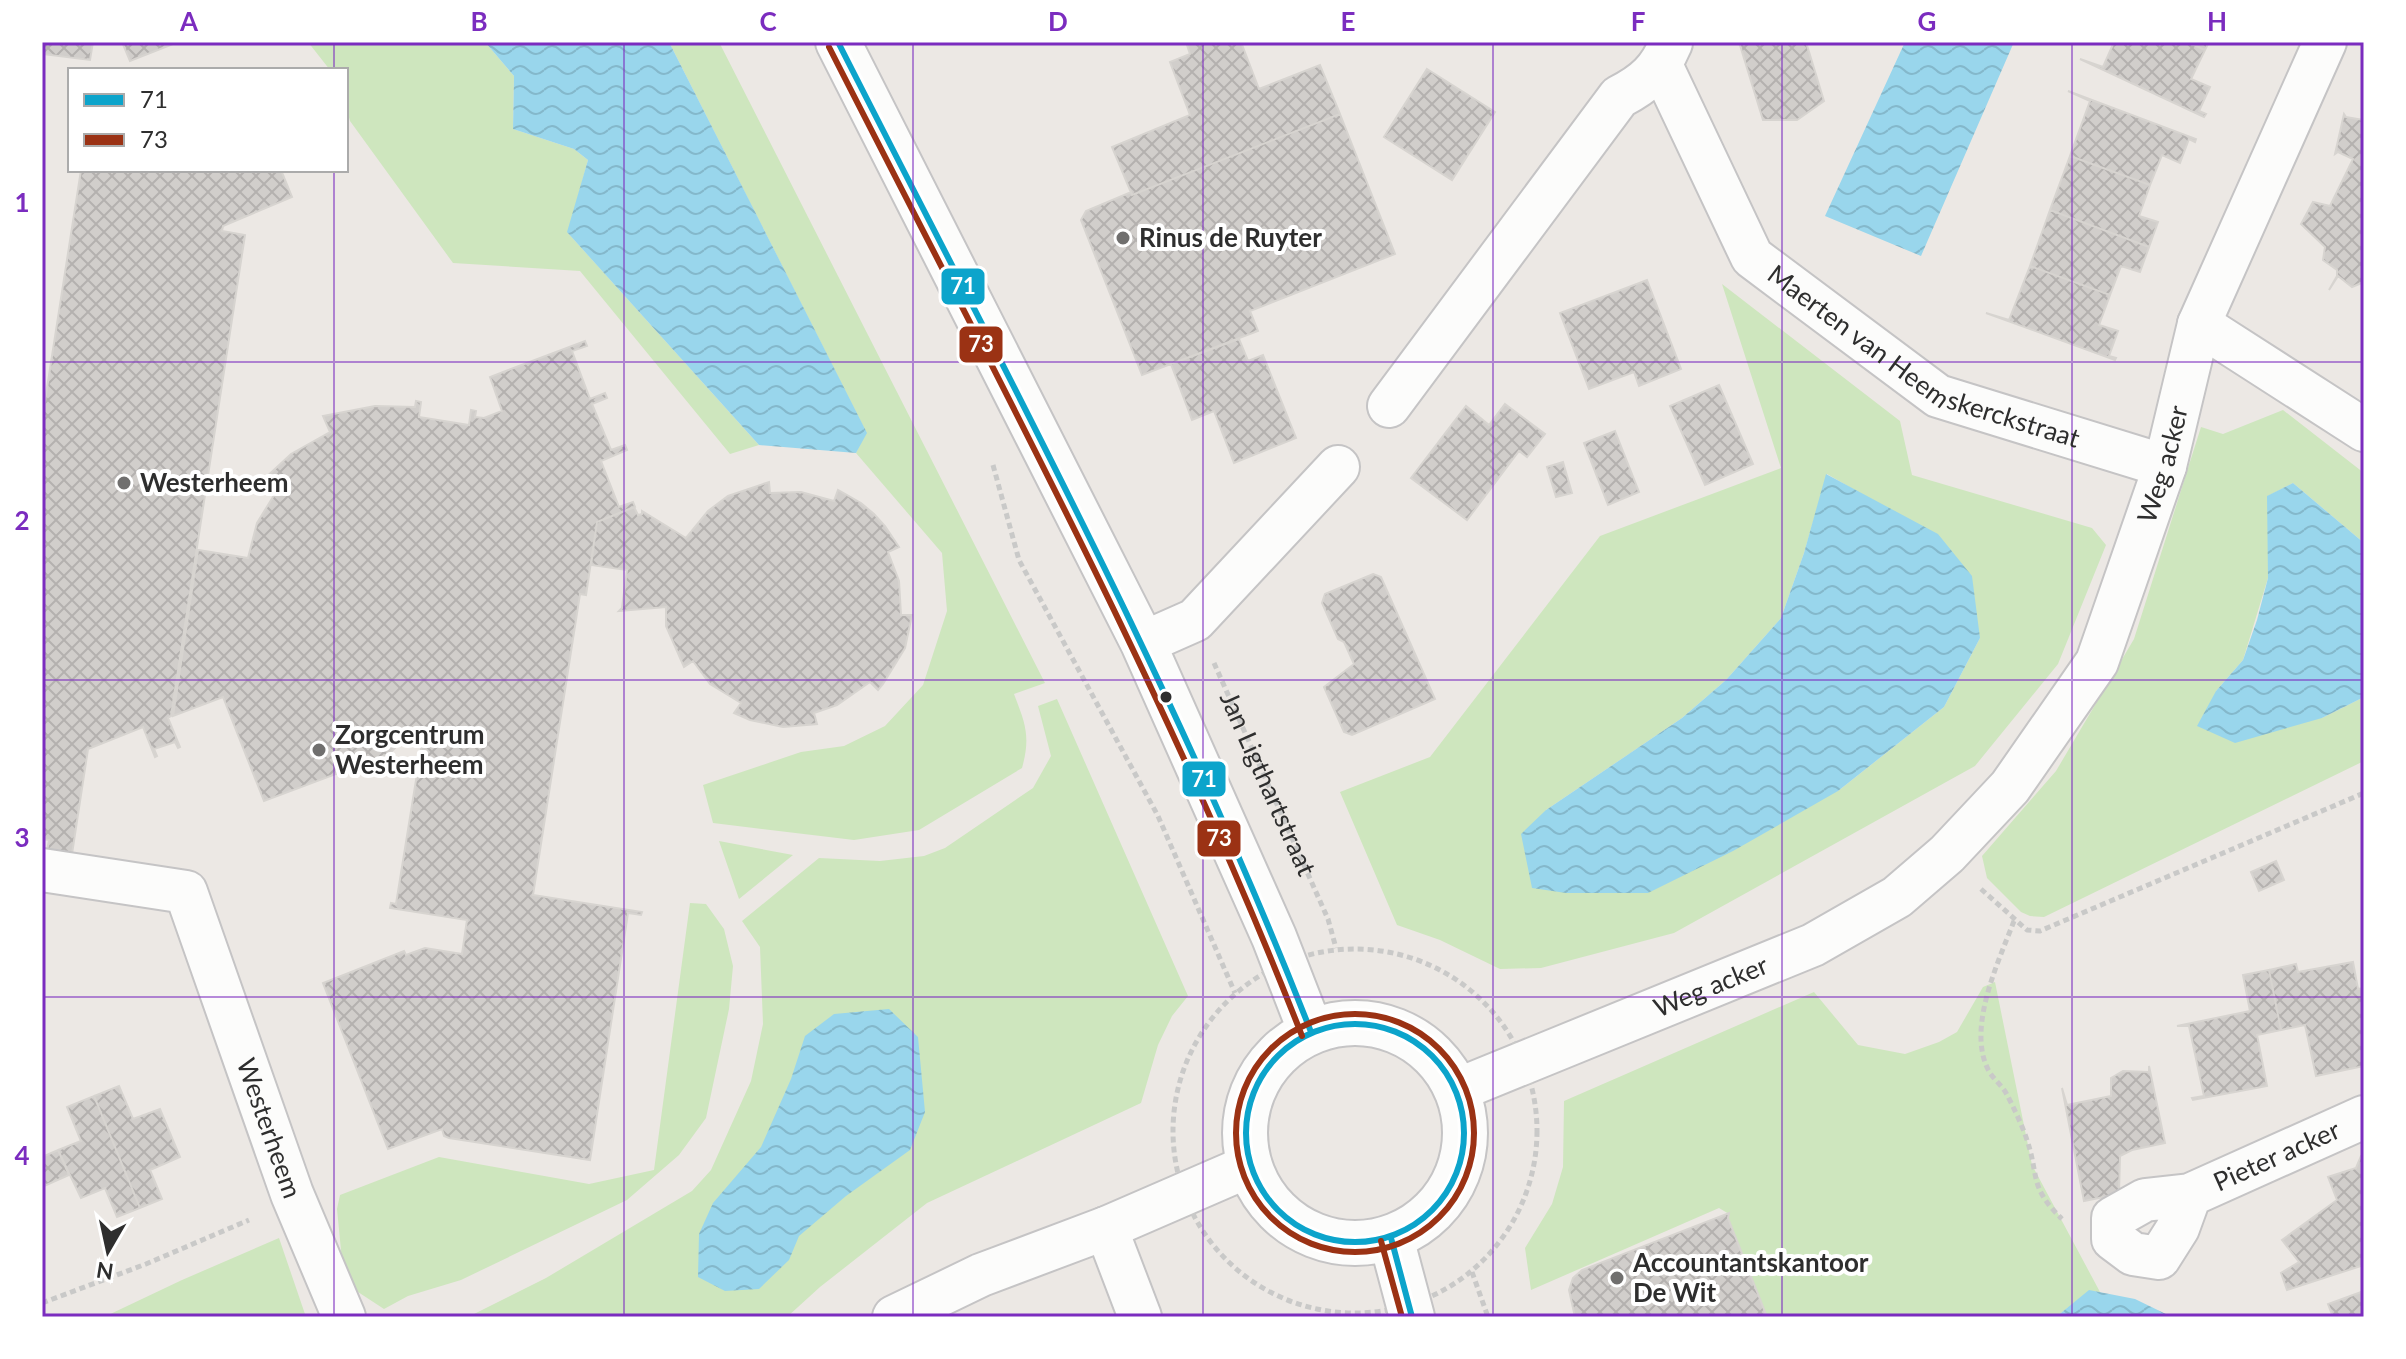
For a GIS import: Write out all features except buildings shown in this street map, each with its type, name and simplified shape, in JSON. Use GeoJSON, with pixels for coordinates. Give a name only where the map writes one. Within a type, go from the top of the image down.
{"type":"FeatureCollection","features":[{"type":"Feature","properties":{"kind":"main road"},"geometry":{"type":"LineString","coordinates":[[838,42],[1143,643],[1274,937],[1311,1032]]}},
{"type":"Feature","properties":{"kind":"main road"},"geometry":{"type":"LineString","coordinates":[[1353,1023],[1396,1031],[1433,1055],[1457,1090],[1466,1134],[1456,1178],[1430,1215],[1391,1238],[1356,1244],[1321,1239],[1290,1223],[1265,1198],[1249,1166],[1244,1134],[1249,1102],[1255,1087],[1262,1073],[1284,1048],[1311,1032],[1353,1023]]}},
{"type":"Feature","properties":{"kind":"main road"},"geometry":{"type":"LineString","coordinates":[[1391,1238],[1412,1317]]}},
{"type":"Feature","properties":{"kind":"street","name":"Weg acker"},"geometry":{"type":"LineString","coordinates":[[1457,1090],[1813,945],[1897,897],[1947,854],[2010,787],[2097,662],[2165,466],[2199,324],[2325,42]]}},
{"type":"Feature","properties":{"kind":"street","name":"Maerten van Heemskerckstraat"},"geometry":{"type":"LineString","coordinates":[[1389,406],[1619,97],[1641,86],[1666,54],[1752,257],[1938,396],[2165,466]]}},
{"type":"Feature","properties":{"kind":"street"},"geometry":{"type":"LineString","coordinates":[[2199,324],[2364,430]]}},
{"type":"Feature","properties":{"kind":"street"},"geometry":{"type":"LineString","coordinates":[[1143,643],[1195,620],[1338,467]]}},
{"type":"Feature","properties":{"kind":"street","name":"Westerheem"},"geometry":{"type":"LineString","coordinates":[[42,870],[186,892],[295,1201],[344,1317]]}},
{"type":"Feature","properties":{"kind":"street","name":"Pieter acker"},"geometry":{"type":"LineString","coordinates":[[2190,1195],[2178,1228],[2159,1258],[2133,1254],[2113,1239],[2113,1218],[2145,1200],[2190,1195],[2364,1117]]}},
{"type":"Feature","properties":{"kind":"street"},"geometry":{"type":"LineString","coordinates":[[894,1317],[981,1275],[1106,1228],[1249,1166]]}},
{"type":"Feature","properties":{"kind":"street"},"geometry":{"type":"LineString","coordinates":[[1106,1228],[1140,1317]]}},
{"type":"Feature","properties":{"kind":"path","name":"Jan Ligthartstraat"},"geometry":{"type":"LineString","coordinates":[[1195,620],[1328,919],[1336,949]]}},
{"type":"Feature","properties":{"kind":"path"},"geometry":{"type":"LineString","coordinates":[[1082,679],[1158,816],[1235,993]]}},
{"type":"Feature","properties":{"kind":"path"},"geometry":{"type":"LineString","coordinates":[[1947,854],[2014,921],[2027,930],[2040,931],[2364,793]]}},
{"type":"Feature","properties":{"kind":"path"},"geometry":{"type":"LineString","coordinates":[[2014,921],[1986,996],[1981,1051],[1991,1074],[2005,1091],[2026,1138],[2037,1189],[2047,1204],[2068,1224],[2090,1229],[2113,1228]]}},
{"type":"Feature","properties":{"kind":"path"},"geometry":{"type":"LineString","coordinates":[[42,1303],[146,1264],[295,1201]]}},
{"type":"Feature","properties":{"kind":"path"},"geometry":{"type":"LineString","coordinates":[[1472,1272],[1488,1317]]}},
{"type":"Feature","properties":{"kind":"green space"},"geometry":{"type":"Polygon","coordinates":[[[308,42],[485,42],[514,76],[513,129],[574,149],[588,160],[568,233],[759,445],[730,454],[580,271],[453,263],[350,121],[348,68],[328,68],[308,42]]]}},
{"type":"Feature","properties":{"kind":"green space"},"geometry":{"type":"Polygon","coordinates":[[[669,42],[719,42],[1045,683],[1014,694],[1026,730],[1022,768],[919,830],[854,840],[713,823],[703,785],[801,752],[844,746],[885,726],[923,685],[947,611],[942,553],[856,453],[866,432],[669,42]]]}},
{"type":"Feature","properties":{"kind":"green space"},"geometry":{"type":"Polygon","coordinates":[[[1722,284],[1900,421],[1912,475],[2092,528],[2106,545],[2058,664],[1975,766],[1674,933],[1541,968],[1500,969],[1440,940],[1397,925],[1340,792],[1430,757],[1600,536],[1781,468],[1722,284]],[[1827,474],[1781,618],[1726,680],[1682,718],[1546,810],[1838,791],[1944,707],[1980,638],[1865,496],[1827,474]]]}},
{"type":"Feature","properties":{"kind":"green space"},"geometry":{"type":"Polygon","coordinates":[[[2283,410],[2364,473],[2364,543],[2293,483],[2268,496],[2268,578],[2243,660],[2216,691],[2322,718],[2364,697],[2364,761],[2044,917],[2021,912],[1987,878],[1982,856],[2056,771],[2134,639],[2201,427],[2223,434],[2283,410]]]}},
{"type":"Feature","properties":{"kind":"green space"},"geometry":{"type":"Polygon","coordinates":[[[1057,699],[1188,996],[1172,1016],[1158,1045],[1141,1103],[927,1203],[820,1287],[787,1317],[468,1317],[546,1278],[692,1191],[711,1170],[751,1081],[763,1024],[760,947],[742,921],[819,858],[880,861],[924,856],[945,848],[1033,788],[1051,756],[1038,706],[1057,699]]]}},
{"type":"Feature","properties":{"kind":"green space"},"geometry":{"type":"Polygon","coordinates":[[[719,841],[793,855],[739,899],[719,841]]]}},
{"type":"Feature","properties":{"kind":"green space"},"geometry":{"type":"Polygon","coordinates":[[[690,903],[706,904],[724,929],[733,966],[729,1009],[706,1118],[679,1155],[627,1200],[461,1280],[408,1296],[384,1309],[358,1292],[343,1271],[337,1209],[340,1195],[439,1157],[589,1184],[654,1170],[690,903]]]}},
{"type":"Feature","properties":{"kind":"green space"},"geometry":{"type":"Polygon","coordinates":[[[1995,982],[2032,1165],[2100,1292],[2089,1291],[2056,1317],[1767,1317],[1729,1214],[1719,1208],[1531,1290],[1525,1248],[1552,1204],[1563,1167],[1564,1101],[1814,992],[1858,1045],[1905,1054],[1957,1032],[1983,987],[1995,982]]]}},
{"type":"Feature","properties":{"kind":"green space"},"geometry":{"type":"Polygon","coordinates":[[[279,1238],[306,1317],[104,1317],[182,1280],[279,1238]]]}},
{"type":"Feature","properties":{"kind":"water"},"geometry":{"type":"Polygon","coordinates":[[[485,42],[669,42],[867,433],[856,453],[759,445],[567,232],[588,160],[574,149],[513,129],[514,76],[485,42]]]}},
{"type":"Feature","properties":{"kind":"water"},"geometry":{"type":"Polygon","coordinates":[[[1905,42],[2014,42],[1921,256],[1825,216],[1905,42]]]}},
{"type":"Feature","properties":{"kind":"water"},"geometry":{"type":"Polygon","coordinates":[[[1826,474],[1938,534],[1972,576],[1980,638],[1944,707],[1838,791],[1733,851],[1648,893],[1566,893],[1532,888],[1521,834],[1546,810],[1682,718],[1726,680],[1781,618],[1804,553],[1826,474]]]}},
{"type":"Feature","properties":{"kind":"water"},"geometry":{"type":"Polygon","coordinates":[[[2293,483],[2364,543],[2364,697],[2322,718],[2235,743],[2197,726],[2216,691],[2243,660],[2257,620],[2268,578],[2267,496],[2293,483]]]}},
{"type":"Feature","properties":{"kind":"water"},"geometry":{"type":"Polygon","coordinates":[[[889,1009],[918,1037],[925,1112],[910,1150],[846,1196],[799,1236],[789,1260],[759,1289],[725,1291],[698,1277],[699,1234],[713,1203],[761,1147],[791,1079],[805,1036],[834,1014],[889,1009]]]}},
{"type":"Feature","properties":{"kind":"water"},"geometry":{"type":"Polygon","coordinates":[[[2089,1290],[2135,1299],[2172,1317],[2056,1317],[2089,1290]]]}},
{"type":"Feature","properties":{"kind":"transit line","name":"71"},"geometry":{"type":"LineString","coordinates":[[838,42],[1146,655],[1204,779],[1311,1032]]}},
{"type":"Feature","properties":{"kind":"transit line","name":"73"},"geometry":{"type":"LineString","coordinates":[[829,47],[1078,536],[1137,659],[1195,783],[1302,1036]]}},
{"type":"Feature","properties":{"kind":"transit line","name":"73"},"geometry":{"type":"LineString","coordinates":[[1355,1014],[1378,1016],[1401,1023],[1439,1049],[1465,1087],[1472,1110],[1474,1133],[1472,1156],[1465,1179],[1439,1217],[1401,1243],[1378,1250],[1355,1252],[1332,1250],[1309,1243],[1271,1217],[1245,1179],[1238,1156],[1236,1133],[1238,1110],[1245,1087],[1271,1049],[1309,1023],[1332,1016],[1355,1014]]}},
{"type":"Feature","properties":{"kind":"transit line","name":"71"},"geometry":{"type":"LineString","coordinates":[[1355,1024],[1397,1032],[1416,1042],[1432,1056],[1446,1072],[1456,1091],[1464,1133],[1456,1175],[1446,1194],[1432,1210],[1416,1224],[1397,1234],[1355,1242],[1313,1234],[1294,1224],[1278,1210],[1264,1194],[1254,1175],[1246,1133],[1254,1091],[1264,1072],[1278,1056],[1294,1042],[1313,1032],[1355,1024]]}},
{"type":"Feature","properties":{"kind":"transit line","name":"71"},"geometry":{"type":"LineString","coordinates":[[1391,1238],[1412,1317]]}},
{"type":"Feature","properties":{"kind":"transit line","name":"73"},"geometry":{"type":"LineString","coordinates":[[1381,1241],[1402,1317]]}},
{"type":"Feature","properties":{"kind":"place","name":"Rinus de Ruyter"},"geometry":{"type":"Point","coordinates":[1123,238]}},
{"type":"Feature","properties":{"kind":"place","name":"Westerheem"},"geometry":{"type":"Point","coordinates":[124,483]}},
{"type":"Feature","properties":{"kind":"place","name":"Zorgcentrum Westerheem"},"geometry":{"type":"Point","coordinates":[319,750]}},
{"type":"Feature","properties":{"kind":"place","name":"Accountantskantoor De Wit"},"geometry":{"type":"Point","coordinates":[1617,1278]}}]}
